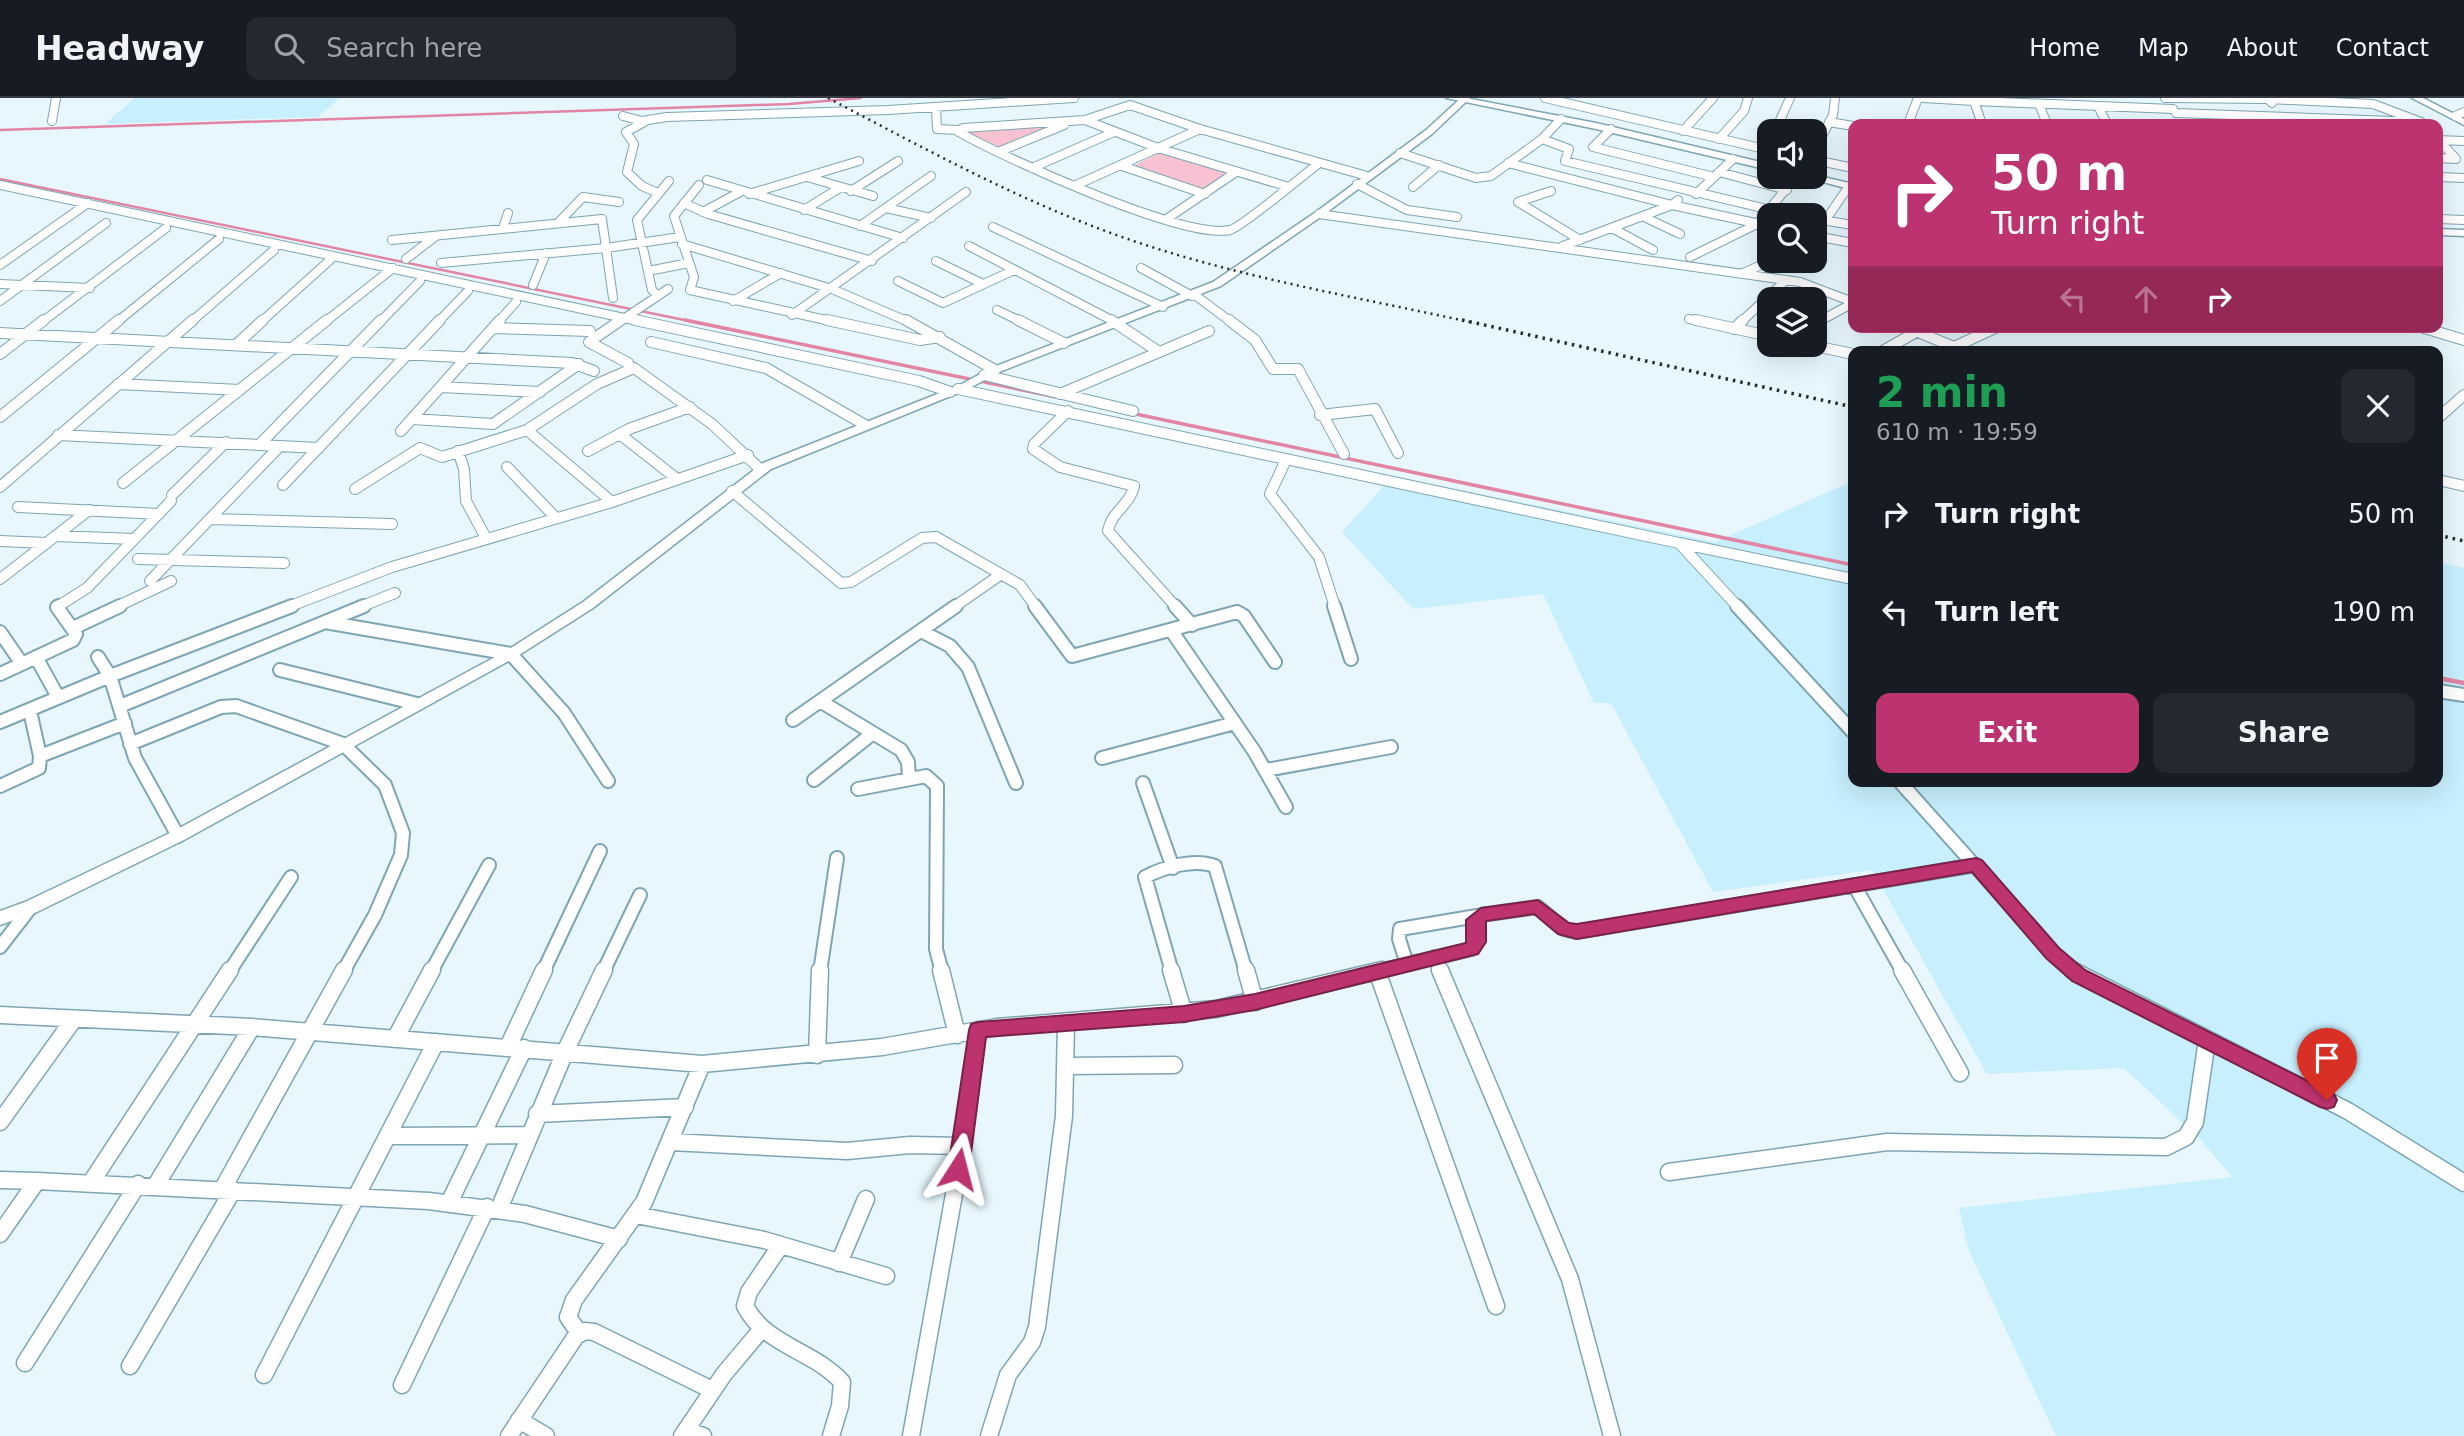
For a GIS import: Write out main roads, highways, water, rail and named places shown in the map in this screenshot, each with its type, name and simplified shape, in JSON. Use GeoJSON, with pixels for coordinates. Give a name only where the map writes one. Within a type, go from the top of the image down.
{"type":"FeatureCollection","features":[{"type":"Feature","properties":{"kind":"main road"},"geometry":{"type":"LineString","coordinates":[[1451,98],[1611,129],[1757,164]]}},
{"type":"Feature","properties":{"kind":"main road"},"geometry":{"type":"LineString","coordinates":[[1479,98],[1601,121],[1757,158]]}},
{"type":"Feature","properties":{"kind":"main road"},"geometry":{"type":"LineString","coordinates":[[1827,176],[1848,184]]}},
{"type":"Feature","properties":{"kind":"main road"},"geometry":{"type":"LineString","coordinates":[[1827,180],[1848,184]]}},
{"type":"Feature","properties":{"kind":"main road"},"geometry":{"type":"LineString","coordinates":[[2443,232],[2464,233]]}},
{"type":"Feature","properties":{"kind":"main road"},"geometry":{"type":"LineString","coordinates":[[2443,237],[2464,239]]}},
{"type":"Feature","properties":{"kind":"waterway"},"geometry":{"type":"LineString","coordinates":[[0,130],[789,104],[861,98]]}},
{"type":"Feature","properties":{"kind":"waterway"},"geometry":{"type":"LineString","coordinates":[[0,179],[694,322]]}},
{"type":"Feature","properties":{"kind":"waterway"},"geometry":{"type":"LineString","coordinates":[[685,320],[1061,398]]}},
{"type":"Feature","properties":{"kind":"waterway"},"geometry":{"type":"LineString","coordinates":[[1131,413],[1848,564]]}},
{"type":"Feature","properties":{"kind":"waterway"},"geometry":{"type":"LineString","coordinates":[[2443,679],[2464,683]]}},
{"type":"Feature","properties":{"kind":"railway"},"geometry":{"type":"LineString","coordinates":[[828,98],[1030,200],[1145,245],[1283,282],[1470,322]]}},
{"type":"Feature","properties":{"kind":"railway"},"geometry":{"type":"LineString","coordinates":[[1462,320],[1848,406]]}},
{"type":"Feature","properties":{"kind":"railway"},"geometry":{"type":"LineString","coordinates":[[2443,536],[2464,541]]}}]}
